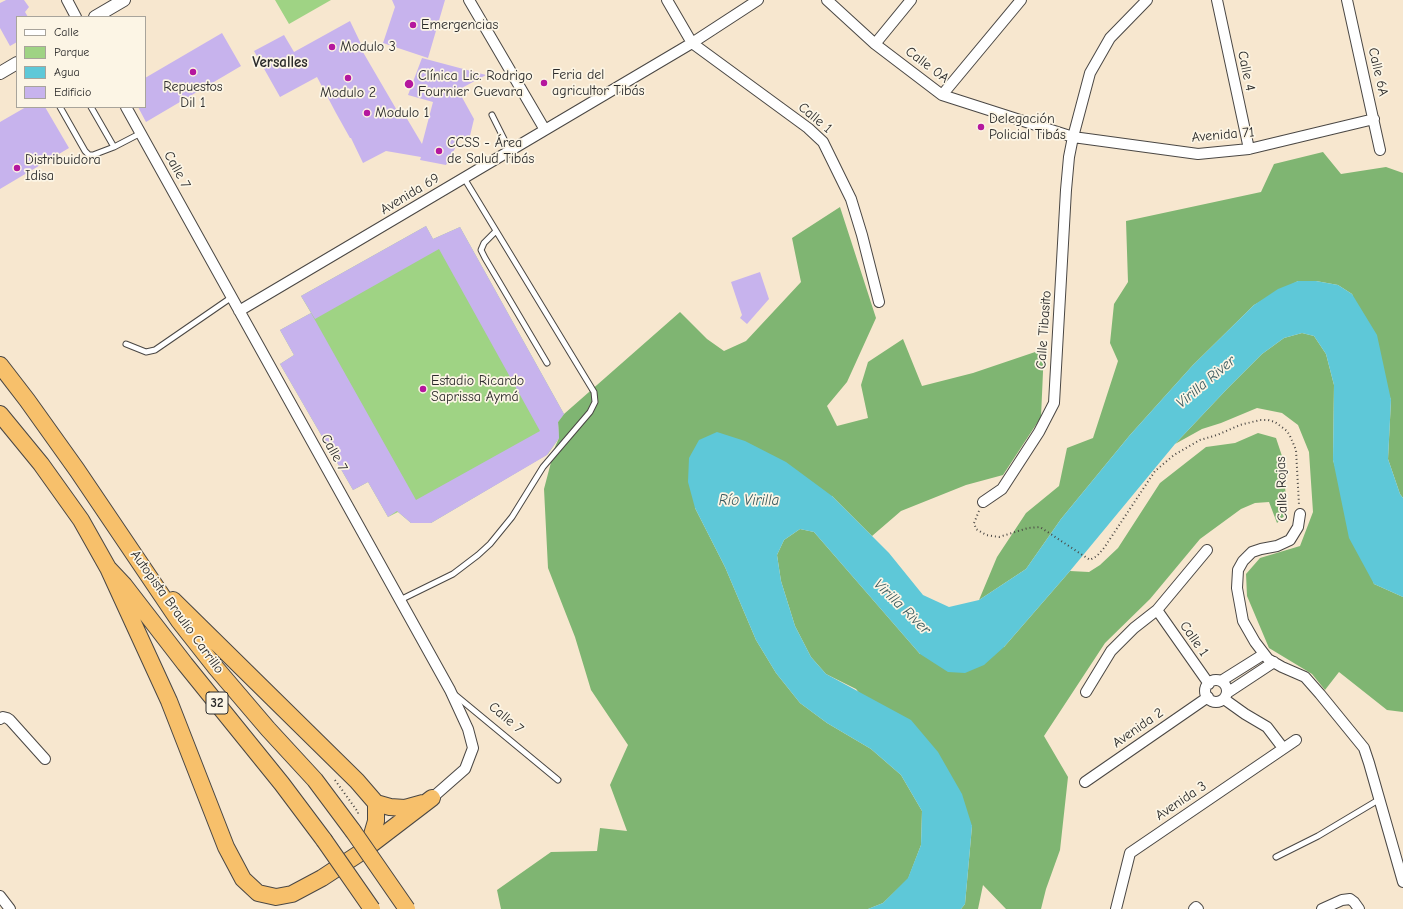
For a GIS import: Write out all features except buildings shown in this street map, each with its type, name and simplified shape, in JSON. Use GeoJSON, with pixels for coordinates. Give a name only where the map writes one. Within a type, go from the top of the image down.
{"type":"FeatureCollection","features":[{"type":"Feature","properties":{"kind":"highway","name":"Autopista Braulio Carrillo"},"geometry":{"type":"LineString","coordinates":[[0,365],[78,470],[179,621],[216,668],[268,729],[315,780],[353,831],[407,909]]}},
{"type":"Feature","properties":{"kind":"highway","name":"Autopista Braulio Carrillo"},"geometry":{"type":"LineString","coordinates":[[0,414],[41,464],[80,520],[108,568],[124,585],[185,664],[282,784],[324,840],[372,909]]}},
{"type":"Feature","properties":{"kind":"highway"},"geometry":{"type":"LineString","coordinates":[[108,568],[169,701],[226,847],[242,879],[258,893],[276,897],[292,894],[322,878],[360,853],[432,798]]}},
{"type":"Feature","properties":{"kind":"highway"},"geometry":{"type":"LineString","coordinates":[[148,575],[335,760],[376,803],[390,807],[405,808],[419,805],[432,798]]}},
{"type":"Feature","properties":{"kind":"highway"},"geometry":{"type":"LineString","coordinates":[[360,853],[373,833],[376,821],[376,803]]}},
{"type":"Feature","properties":{"kind":"street"},"geometry":{"type":"LineString","coordinates":[[67,0],[75,16]]}},
{"type":"Feature","properties":{"kind":"street"},"geometry":{"type":"LineString","coordinates":[[97,16],[124,0]]}},
{"type":"Feature","properties":{"kind":"street"},"geometry":{"type":"LineString","coordinates":[[469,0],[546,130]]}},
{"type":"Feature","properties":{"kind":"street","name":"Calle 1"},"geometry":{"type":"LineString","coordinates":[[667,0],[692,43],[808,128],[823,142],[851,199],[864,241],[879,302]]}},
{"type":"Feature","properties":{"kind":"street","name":"Avenida 69"},"geometry":{"type":"LineString","coordinates":[[239,311],[692,43],[758,0]]}},
{"type":"Feature","properties":{"kind":"street","name":"Calle 0A"},"geometry":{"type":"LineString","coordinates":[[827,0],[875,44],[942,95],[1073,137]]}},
{"type":"Feature","properties":{"kind":"street"},"geometry":{"type":"LineString","coordinates":[[875,44],[911,0]]}},
{"type":"Feature","properties":{"kind":"street"},"geometry":{"type":"LineString","coordinates":[[942,95],[1021,0]]}},
{"type":"Feature","properties":{"kind":"street","name":"Calle Tibasito"},"geometry":{"type":"LineString","coordinates":[[983,502],[1002,489],[1039,432],[1054,403],[1066,190],[1069,157],[1073,137],[1090,73],[1110,38],[1147,0]]}},
{"type":"Feature","properties":{"kind":"street","name":"Calle 4"},"geometry":{"type":"LineString","coordinates":[[1216,0],[1249,149]]}},
{"type":"Feature","properties":{"kind":"street","name":"Calle 6A"},"geometry":{"type":"LineString","coordinates":[[1347,0],[1380,150]]}},
{"type":"Feature","properties":{"kind":"street"},"geometry":{"type":"LineString","coordinates":[[0,73],[16,64]]}},
{"type":"Feature","properties":{"kind":"street","name":"Calle 7"},"geometry":{"type":"LineString","coordinates":[[127,108],[450,690]]}},
{"type":"Feature","properties":{"kind":"street","name":"Avenida 71"},"geometry":{"type":"LineString","coordinates":[[1073,137],[1198,154],[1249,149],[1374,120]]}},
{"type":"Feature","properties":{"kind":"street","name":"Calle Rojas"},"geometry":{"type":"LineString","coordinates":[[1300,514],[1298,527],[1290,540],[1277,546],[1261,548],[1252,552],[1243,561],[1238,570],[1237,588],[1243,621],[1255,642],[1268,659],[1305,677],[1364,748],[1403,882]]}},
{"type":"Feature","properties":{"kind":"street"},"geometry":{"type":"LineString","coordinates":[[1086,692],[1111,651],[1134,628],[1157,610],[1206,550]]}},
{"type":"Feature","properties":{"kind":"street","name":"Calle 1"},"geometry":{"type":"LineString","coordinates":[[1157,610],[1208,684]]}},
{"type":"Feature","properties":{"kind":"street"},"geometry":{"type":"LineString","coordinates":[[1221,681],[1264,654]]}},
{"type":"Feature","properties":{"kind":"street"},"geometry":{"type":"LineString","coordinates":[[1225,696],[1226,686],[1221,681],[1214,680],[1208,684],[1206,690],[1208,697],[1210,700],[1217,702],[1274,662]]}},
{"type":"Feature","properties":{"kind":"street"},"geometry":{"type":"LineString","coordinates":[[432,798],[465,769],[473,748],[468,729],[450,690]]}},
{"type":"Feature","properties":{"kind":"street"},"geometry":{"type":"LineString","coordinates":[[1225,696],[1245,714],[1267,727],[1283,748]]}},
{"type":"Feature","properties":{"kind":"street","name":"Avenida 2"},"geometry":{"type":"LineString","coordinates":[[1085,782],[1208,697]]}},
{"type":"Feature","properties":{"kind":"street"},"geometry":{"type":"LineString","coordinates":[[0,719],[3,717],[10,720],[45,759]]}},
{"type":"Feature","properties":{"kind":"street","name":"Avenida 3"},"geometry":{"type":"LineString","coordinates":[[1116,909],[1130,853],[1296,740]]}},
{"type":"Feature","properties":{"kind":"street"},"geometry":{"type":"LineString","coordinates":[[0,896],[10,909]]}},
{"type":"Feature","properties":{"kind":"street"},"geometry":{"type":"LineString","coordinates":[[1322,909],[1347,899],[1354,902],[1359,909]]}},
{"type":"Feature","properties":{"kind":"street"},"geometry":{"type":"LineString","coordinates":[[1194,909],[1196,907],[1198,909]]}},
{"type":"Feature","properties":{"kind":"lane"},"geometry":{"type":"LineString","coordinates":[[61,108],[85,151],[89,155],[94,155],[114,147],[141,133]]}},
{"type":"Feature","properties":{"kind":"lane"},"geometry":{"type":"LineString","coordinates":[[92,108],[114,147]]}},
{"type":"Feature","properties":{"kind":"lane"},"geometry":{"type":"LineString","coordinates":[[492,115],[510,151]]}},
{"type":"Feature","properties":{"kind":"lane"},"geometry":{"type":"LineString","coordinates":[[400,600],[453,574],[490,544],[512,517],[543,467],[590,412],[595,402],[594,392],[464,178]]}},
{"type":"Feature","properties":{"kind":"lane"},"geometry":{"type":"LineString","coordinates":[[496,231],[484,243],[481,250],[484,258],[547,363]]}},
{"type":"Feature","properties":{"kind":"lane"},"geometry":{"type":"LineString","coordinates":[[126,344],[146,352],[155,350],[232,297]]}},
{"type":"Feature","properties":{"kind":"lane","name":"Calle 7"},"geometry":{"type":"LineString","coordinates":[[450,690],[558,780]]}},
{"type":"Feature","properties":{"kind":"lane"},"geometry":{"type":"LineString","coordinates":[[1276,856],[1318,836],[1380,799]]}},
{"type":"Feature","properties":{"kind":"path","name":"Calle Rojas"},"geometry":{"type":"LineString","coordinates":[[983,502],[974,523],[976,529],[986,535],[998,537],[1028,528],[1040,527],[1090,560],[1097,556],[1104,548],[1155,471],[1174,455],[1200,440],[1217,435],[1247,422],[1268,420],[1281,426],[1290,436],[1296,450],[1300,514]]}},
{"type":"Feature","properties":{"kind":"green space"},"geometry":{"type":"Polygon","coordinates":[[[275,0],[331,0],[289,24],[275,0]]]}},
{"type":"Feature","properties":{"kind":"green space"},"geometry":{"type":"Polygon","coordinates":[[[1323,152],[1341,174],[1386,167],[1403,173],[1403,498],[1400,494],[1388,459],[1391,400],[1352,294],[1338,285],[1316,281],[1298,281],[1254,305],[1193,365],[1130,435],[1061,519],[1026,569],[979,600],[997,557],[1026,513],[1059,486],[1067,448],[1093,438],[1118,361],[1110,343],[1114,304],[1128,282],[1126,221],[1261,192],[1274,164],[1323,152]]]}},
{"type":"Feature","properties":{"kind":"green space"},"geometry":{"type":"Polygon","coordinates":[[[840,207],[876,318],[847,382],[827,406],[837,426],[868,418],[861,385],[868,362],[903,339],[922,386],[973,373],[1044,349],[1041,417],[1003,475],[966,485],[901,511],[872,536],[832,496],[695,508],[725,567],[756,640],[776,673],[800,703],[827,723],[871,749],[901,775],[922,811],[921,845],[908,879],[883,903],[868,909],[501,909],[497,890],[551,852],[597,851],[600,828],[627,831],[610,785],[628,745],[591,690],[575,637],[548,568],[544,489],[555,447],[559,438],[558,422],[564,414],[680,312],[707,339],[724,351],[746,341],[801,282],[792,238],[840,207]]]}},
{"type":"Feature","properties":{"kind":"green space","name":"Estadio Ricardo Saprissa Aymá"},"geometry":{"type":"Polygon","coordinates":[[[426,226],[433,239],[460,227],[564,414],[558,422],[559,438],[548,454],[431,523],[411,523],[398,512],[388,517],[368,482],[353,490],[280,364],[294,355],[280,330],[311,313],[301,296],[426,226]]]}},
{"type":"Feature","properties":{"kind":"green space"},"geometry":{"type":"Polygon","coordinates":[[[1302,333],[1314,336],[1326,354],[1334,385],[1333,460],[1374,584],[1403,597],[1403,712],[1387,710],[1339,672],[1325,690],[1312,674],[1269,648],[1247,596],[1246,574],[1260,558],[1300,546],[1313,512],[1309,452],[1298,425],[1282,413],[1257,408],[1202,429],[1175,444],[1262,354],[1284,338],[1302,333]]]}},
{"type":"Feature","properties":{"kind":"green space"},"geometry":{"type":"Polygon","coordinates":[[[1258,433],[1276,438],[1283,459],[1287,513],[1277,523],[1269,502],[1255,503],[1241,509],[1200,539],[1150,599],[1105,643],[1044,736],[1068,777],[1060,850],[1046,889],[1041,909],[1006,909],[983,885],[978,909],[961,909],[965,904],[972,826],[856,689],[826,674],[811,657],[795,626],[781,581],[777,555],[784,540],[800,529],[814,532],[920,654],[1004,647],[1070,571],[1089,572],[1100,565],[1118,548],[1160,483],[1206,447],[1235,443],[1258,433]]]}},
{"type":"Feature","properties":{"kind":"water","name":"Río Virilla"},"geometry":{"type":"Polygon","coordinates":[[[1298,281],[1316,281],[1338,285],[1352,294],[1377,335],[1391,400],[1388,459],[1400,494],[1403,498],[1403,597],[1374,584],[1349,538],[1333,460],[1334,385],[1326,354],[1314,336],[1302,333],[1284,338],[1262,354],[1227,389],[1175,444],[1070,571],[1004,647],[984,665],[965,673],[948,672],[920,654],[814,532],[800,529],[784,540],[777,555],[781,581],[795,626],[811,657],[826,674],[911,720],[938,752],[962,794],[972,826],[965,904],[961,909],[868,909],[883,903],[908,878],[921,845],[922,811],[901,775],[871,749],[827,723],[800,703],[776,673],[756,640],[725,567],[695,508],[688,482],[689,458],[699,440],[717,432],[745,441],[786,462],[832,496],[889,553],[923,595],[949,607],[979,600],[1026,569],[1061,519],[1130,435],[1193,365],[1254,305],[1278,289],[1298,281]]]}},
{"type":"Feature","properties":{"kind":"place","name":"Emergencias"},"geometry":{"type":"Point","coordinates":[413,25]}},
{"type":"Feature","properties":{"kind":"place","name":"Modulo 3"},"geometry":{"type":"Point","coordinates":[332,47]}},
{"type":"Feature","properties":{"kind":"place","name":"Repuestos Dil 1"},"geometry":{"type":"Point","coordinates":[193,72]}},
{"type":"Feature","properties":{"kind":"place","name":"Modulo 2"},"geometry":{"type":"Point","coordinates":[348,78]}},
{"type":"Feature","properties":{"kind":"place","name":"Feria del agricultor Tibás"},"geometry":{"type":"Point","coordinates":[544,83]}},
{"type":"Feature","properties":{"kind":"place","name":"Clínica Lic. Rodrigo Fournier Guevara"},"geometry":{"type":"Point","coordinates":[409,84]}},
{"type":"Feature","properties":{"kind":"place","name":"Modulo 1"},"geometry":{"type":"Point","coordinates":[367,113]}},
{"type":"Feature","properties":{"kind":"place","name":"Delegación Policial Tibás"},"geometry":{"type":"Point","coordinates":[981,127]}},
{"type":"Feature","properties":{"kind":"place","name":"CCSS - Área de Salud Tibás"},"geometry":{"type":"Point","coordinates":[439,151]}},
{"type":"Feature","properties":{"kind":"place","name":"Distribuidora Idisa"},"geometry":{"type":"Point","coordinates":[17,168]}},
{"type":"Feature","properties":{"kind":"place","name":"Estadio Ricardo Saprissa Aymá"},"geometry":{"type":"Point","coordinates":[423,389]}},
{"type":"Feature","properties":{"kind":"district","name":"Versalles"},"geometry":{"type":"Point","coordinates":[280,63]}},
{"type":"Feature","properties":{"kind":"water label","name":"Virilla River"},"geometry":{"type":"Point","coordinates":[1206,382]}},
{"type":"Feature","properties":{"kind":"water label","name":"Virilla River"},"geometry":{"type":"Point","coordinates":[902,607]}}]}
